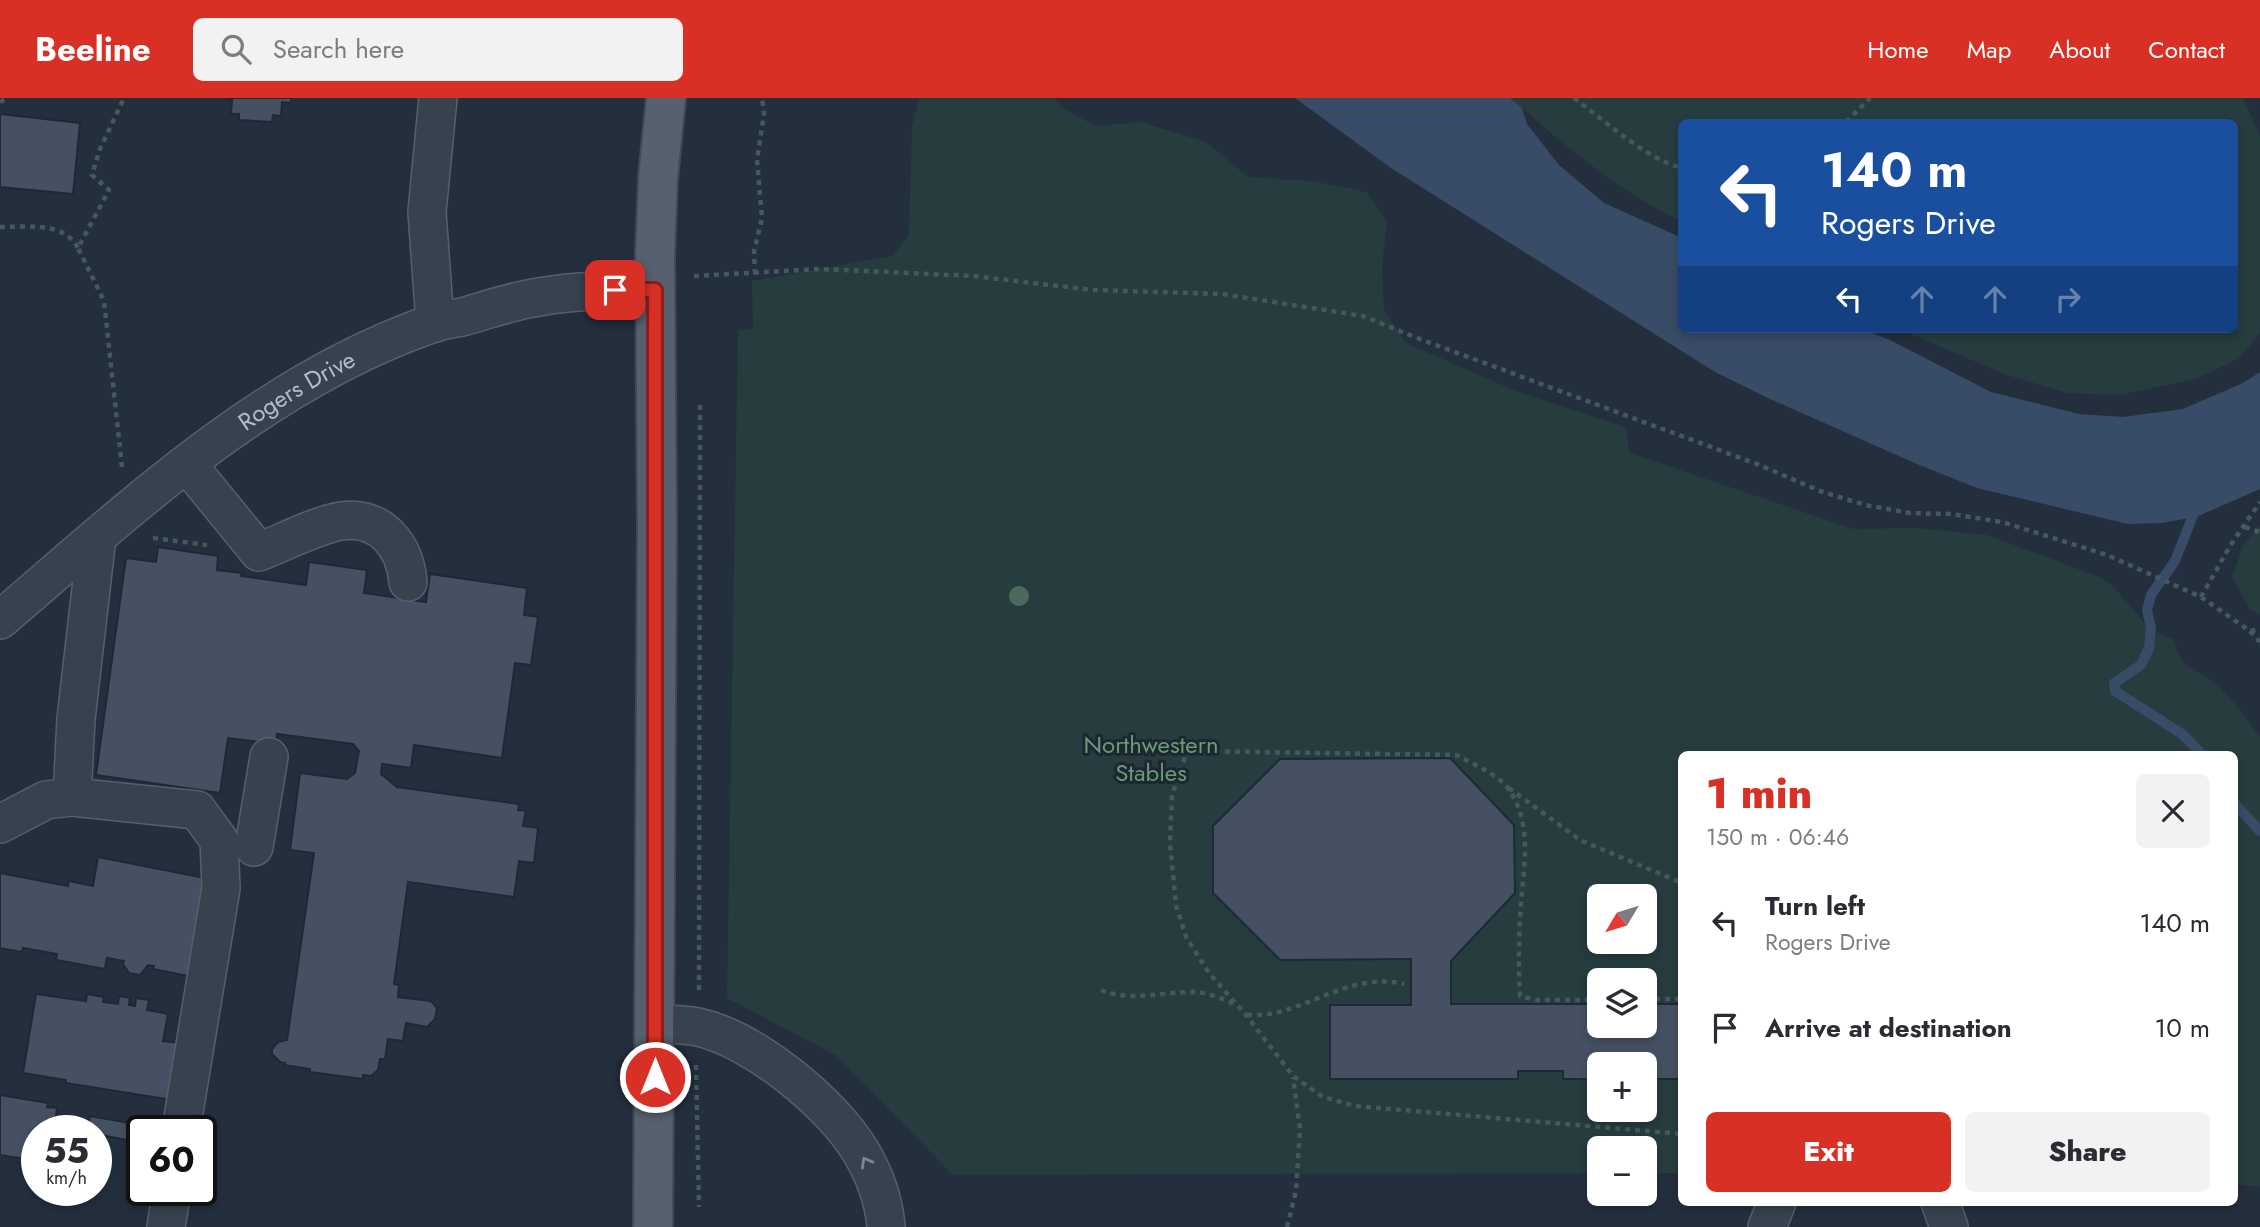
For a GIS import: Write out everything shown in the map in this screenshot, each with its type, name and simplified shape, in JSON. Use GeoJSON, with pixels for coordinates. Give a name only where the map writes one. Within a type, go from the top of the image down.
{"type":"FeatureCollection","features":[{"type":"Feature","properties":{"kind":"main road"},"geometry":{"type":"LineString","coordinates":[[653,1227],[655,290],[658,178],[666,98]]}},
{"type":"Feature","properties":{"kind":"lane"},"geometry":{"type":"LineString","coordinates":[[435,323],[427,212],[438,98]]}},
{"type":"Feature","properties":{"kind":"lane","name":"Rogers Drive"},"geometry":{"type":"LineString","coordinates":[[0,621],[97,537],[187,464],[257,412],[317,376],[374,347],[435,323],[538,297],[575,292],[655,290]]}},
{"type":"Feature","properties":{"kind":"lane"},"geometry":{"type":"LineString","coordinates":[[187,464],[259,552],[341,521],[358,521],[375,526],[389,535],[400,549],[407,565],[408,582]]}},
{"type":"Feature","properties":{"kind":"lane"},"geometry":{"type":"LineString","coordinates":[[72,797],[76,719],[97,537]]}},
{"type":"Feature","properties":{"kind":"lane"},"geometry":{"type":"LineString","coordinates":[[219,840],[267,849],[269,757]]}},
{"type":"Feature","properties":{"kind":"lane"},"geometry":{"type":"LineString","coordinates":[[0,824],[46,800],[72,797],[197,810],[219,840],[221,888],[183,1115]]}},
{"type":"Feature","properties":{"kind":"lane"},"geometry":{"type":"LineString","coordinates":[[655,1024],[697,1027],[742,1045],[801,1086],[859,1149],[872,1172],[881,1197],[886,1227]]}},
{"type":"Feature","properties":{"kind":"lane"},"geometry":{"type":"LineString","coordinates":[[166,1227],[169,1206]]}},
{"type":"Feature","properties":{"kind":"lane"},"geometry":{"type":"LineString","coordinates":[[1768,1227],[1776,1206]]}},
{"type":"Feature","properties":{"kind":"lane"},"geometry":{"type":"LineString","coordinates":[[1941,1206],[1949,1227]]}},
{"type":"Feature","properties":{"kind":"path"},"geometry":{"type":"LineString","coordinates":[[0,102],[7,98]]}},
{"type":"Feature","properties":{"kind":"path"},"geometry":{"type":"LineString","coordinates":[[78,248],[109,190],[92,174],[100,149],[124,98]]}},
{"type":"Feature","properties":{"kind":"path"},"geometry":{"type":"LineString","coordinates":[[755,274],[754,252],[762,218],[757,160],[764,114],[762,98]]}},
{"type":"Feature","properties":{"kind":"path"},"geometry":{"type":"LineString","coordinates":[[1574,98],[1640,146],[1678,167]]}},
{"type":"Feature","properties":{"kind":"path"},"geometry":{"type":"LineString","coordinates":[[1849,119],[1870,98]]}},
{"type":"Feature","properties":{"kind":"path"},"geometry":{"type":"LineString","coordinates":[[0,227],[59,230],[73,238],[78,248],[104,301],[122,474]]}},
{"type":"Feature","properties":{"kind":"path"},"geometry":{"type":"LineString","coordinates":[[694,276],[820,270],[973,276],[1093,290],[1222,294],[1363,316],[1865,506],[1910,513],[1951,514],[2002,523],[2108,555],[2201,597],[2250,631],[2260,642]]}},
{"type":"Feature","properties":{"kind":"path"},"geometry":{"type":"LineString","coordinates":[[699,1207],[695,1049],[701,948],[700,405]]}},
{"type":"Feature","properties":{"kind":"path"},"geometry":{"type":"LineString","coordinates":[[2201,597],[2230,546],[2260,502]]}},
{"type":"Feature","properties":{"kind":"path"},"geometry":{"type":"LineString","coordinates":[[2245,527],[2260,532]]}},
{"type":"Feature","properties":{"kind":"path"},"geometry":{"type":"LineString","coordinates":[[144,537],[259,552]]}},
{"type":"Feature","properties":{"kind":"path"},"geometry":{"type":"LineString","coordinates":[[2250,631],[2260,629]]}},
{"type":"Feature","properties":{"kind":"path"},"geometry":{"type":"LineString","coordinates":[[1678,881],[1580,840],[1481,768],[1457,755],[1187,751],[1172,795],[1170,844],[1176,905],[1186,937],[1209,972],[1293,1076],[1323,1097],[1355,1106],[1678,1134]]}},
{"type":"Feature","properties":{"kind":"path"},"geometry":{"type":"LineString","coordinates":[[1506,786],[1515,801],[1525,829],[1518,961],[1520,996],[1536,1000],[1587,1000]]}},
{"type":"Feature","properties":{"kind":"path"},"geometry":{"type":"LineString","coordinates":[[1246,1016],[1277,1013],[1360,984],[1404,984]]}},
{"type":"Feature","properties":{"kind":"path"},"geometry":{"type":"LineString","coordinates":[[1101,990],[1114,995],[1194,992],[1215,995],[1238,1006]]}},
{"type":"Feature","properties":{"kind":"path"},"geometry":{"type":"LineString","coordinates":[[1657,999],[1678,999]]}},
{"type":"Feature","properties":{"kind":"path"},"geometry":{"type":"LineString","coordinates":[[1287,1227],[1296,1191],[1300,1129],[1293,1076]]}},
{"type":"Feature","properties":{"kind":"green space","name":"Northwestern Stables"},"geometry":{"type":"Polygon","coordinates":[[[919,98],[1054,98],[1062,107],[1095,126],[1141,122],[1206,142],[1248,177],[1312,181],[1366,192],[1387,221],[1382,267],[1384,310],[1406,343],[1518,392],[1625,427],[1630,453],[1853,529],[1917,528],[1987,535],[2102,578],[2112,585],[2152,631],[2174,639],[2180,658],[2185,664],[2217,685],[2260,737],[2260,1187],[2238,1184],[2238,751],[1678,751],[1678,1173],[1657,1173],[1657,1136],[1587,1136],[1587,1173],[953,1175],[837,1056],[727,998],[738,330],[753,329],[752,281],[893,256],[909,235],[912,126],[919,98]]]}},
{"type":"Feature","properties":{"kind":"green space"},"geometry":{"type":"Polygon","coordinates":[[[1510,98],[2243,98],[2260,136],[2260,332],[2240,358],[2196,379],[2120,395],[2067,393],[2007,375],[1907,333],[2238,333],[2238,119],[1678,119],[1678,219],[1613,181],[1510,98]]]}},
{"type":"Feature","properties":{"kind":"green space"},"geometry":{"type":"Polygon","coordinates":[[[2260,526],[2260,615],[2249,608],[2232,576],[2244,544],[2260,526]]]}},
{"type":"Feature","properties":{"kind":"water"},"geometry":{"type":"Polygon","coordinates":[[[1295,98],[1510,98],[1522,108],[1527,124],[1559,165],[1604,203],[1678,236],[1678,333],[1872,333],[1991,392],[2079,414],[2123,417],[2183,409],[2243,383],[2260,372],[2260,489],[2196,517],[2161,523],[2128,524],[1977,488],[1770,399],[1715,372],[1391,168],[1295,98]]]}},
{"type":"Feature","properties":{"kind":"building"},"geometry":{"type":"Polygon","coordinates":[[[228,98],[292,98],[290,103],[282,102],[281,116],[273,115],[272,122],[239,120],[239,114],[231,114],[232,100],[228,98]]]}},
{"type":"Feature","properties":{"kind":"building"},"geometry":{"type":"Polygon","coordinates":[[[0,114],[80,123],[73,194],[0,187],[0,114]]]}},
{"type":"Feature","properties":{"kind":"building"},"geometry":{"type":"Polygon","coordinates":[[[158,547],[218,556],[217,570],[306,585],[309,562],[367,570],[364,593],[426,602],[430,574],[527,588],[524,615],[538,617],[531,665],[515,663],[502,758],[414,745],[411,768],[382,764],[381,774],[397,787],[519,804],[518,810],[526,811],[523,826],[538,828],[534,863],[519,861],[514,897],[408,882],[394,984],[399,985],[398,997],[431,1001],[437,1008],[435,1019],[427,1027],[406,1023],[403,1041],[388,1039],[385,1059],[380,1059],[378,1070],[371,1076],[363,1075],[363,1079],[310,1072],[310,1069],[284,1065],[285,1063],[272,1054],[272,1049],[278,1042],[287,1040],[314,853],[290,850],[300,773],[347,779],[355,773],[359,751],[353,744],[277,734],[276,744],[228,738],[220,793],[96,775],[126,558],[156,562],[158,547]]]}},
{"type":"Feature","properties":{"kind":"building","name":"Northwestern Stables"},"geometry":{"type":"Polygon","coordinates":[[[1450,758],[1514,825],[1515,893],[1451,961],[1451,1004],[1587,1004],[1587,1038],[1657,1038],[1657,1004],[1678,1004],[1678,1079],[1657,1079],[1657,1052],[1587,1052],[1587,1079],[1563,1079],[1563,1071],[1518,1071],[1518,1079],[1330,1079],[1330,1005],[1411,1005],[1411,959],[1280,960],[1213,893],[1213,826],[1280,759],[1450,758]]]}},
{"type":"Feature","properties":{"kind":"building"},"geometry":{"type":"Polygon","coordinates":[[[98,857],[205,878],[188,976],[153,969],[154,966],[148,965],[140,975],[129,973],[124,961],[107,958],[105,969],[56,960],[57,954],[23,948],[22,952],[0,948],[0,873],[68,886],[69,881],[93,886],[98,857]]]}},
{"type":"Feature","properties":{"kind":"building"},"geometry":{"type":"Polygon","coordinates":[[[36,994],[86,1001],[87,994],[104,997],[103,1002],[118,1004],[119,996],[130,998],[129,1005],[135,1006],[136,998],[149,1000],[147,1010],[168,1014],[163,1041],[181,1043],[172,1100],[66,1083],[66,1080],[23,1073],[36,994]]]}},
{"type":"Feature","properties":{"kind":"building"},"geometry":{"type":"Polygon","coordinates":[[[0,1095],[48,1103],[47,1107],[57,1108],[56,1115],[21,1115],[21,1158],[0,1155],[0,1095]]]}},
{"type":"Feature","properties":{"kind":"building"},"geometry":{"type":"Polygon","coordinates":[[[112,1120],[126,1122],[126,1140],[112,1137],[112,1120]]]}},
{"type":"Feature","properties":{"kind":"waterway"},"geometry":{"type":"LineString","coordinates":[[2197,505],[2175,561],[2151,595],[2147,610],[2151,628],[2149,648],[2141,665],[2114,683],[2115,691],[2182,734],[2199,751]]}},
{"type":"Feature","properties":{"kind":"waterway"},"geometry":{"type":"LineString","coordinates":[[2238,807],[2260,831]]}},
{"type":"Feature","properties":{"kind":"route"},"geometry":{"type":"LineString","coordinates":[[615,290],[655,290],[655,1077]]}}]}
